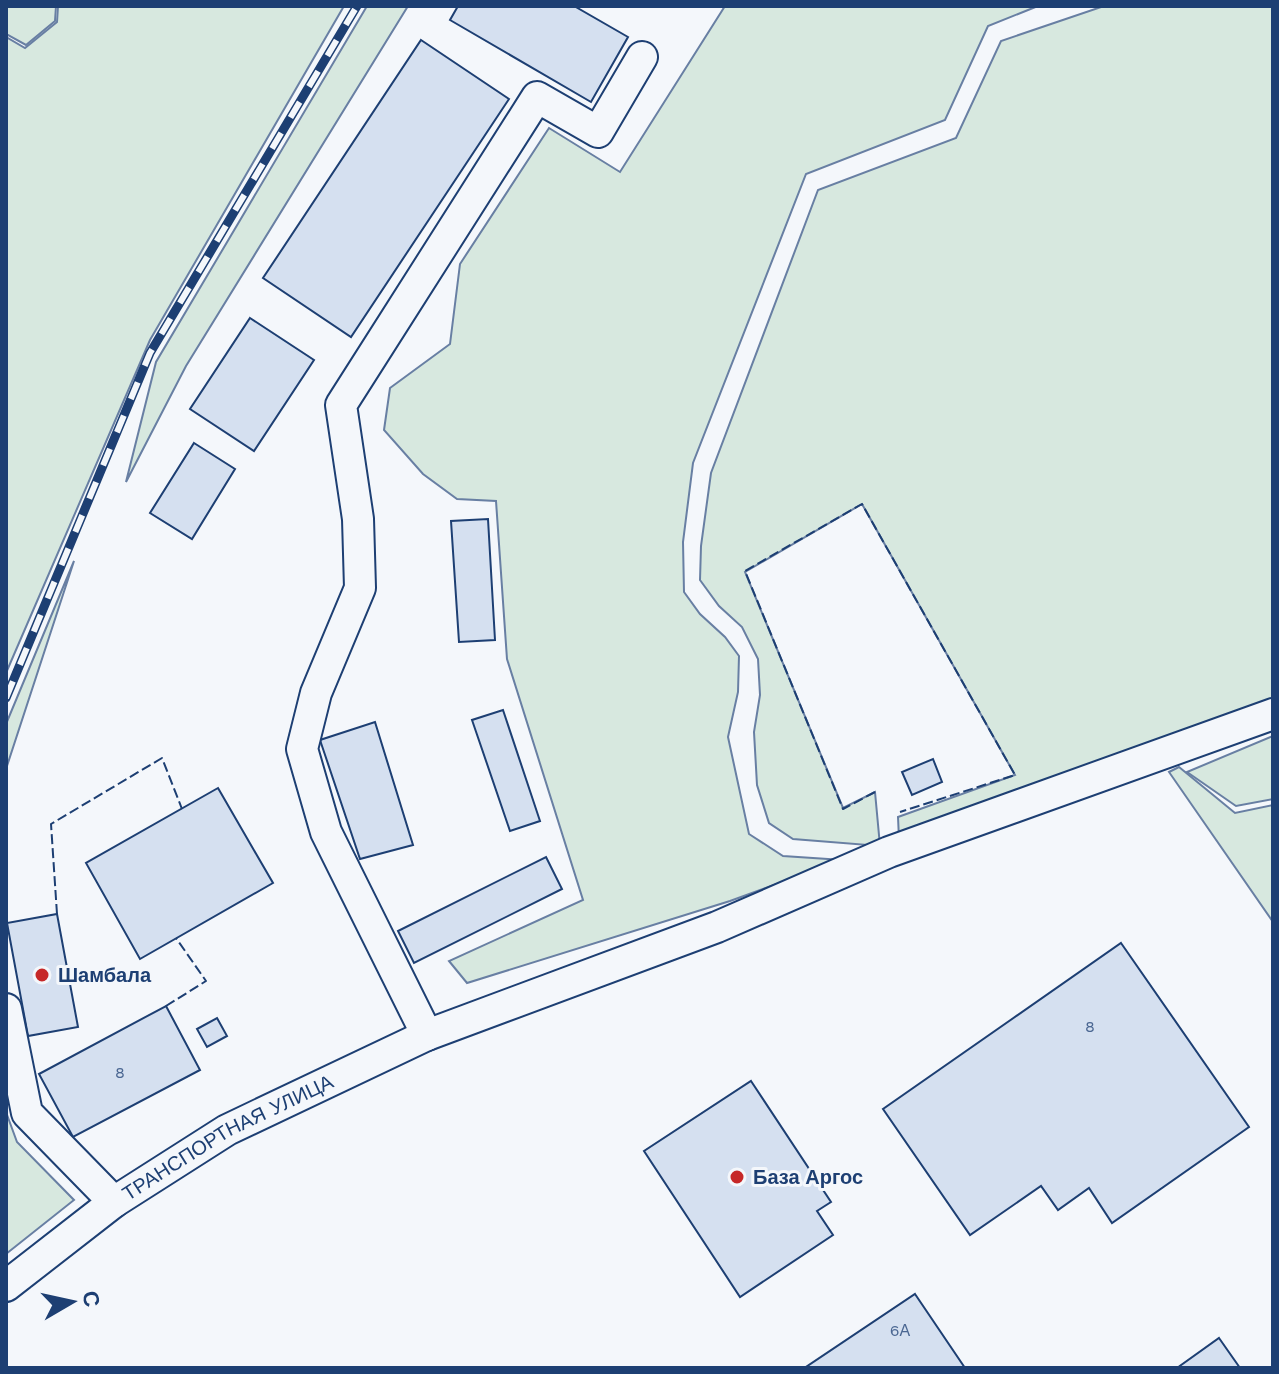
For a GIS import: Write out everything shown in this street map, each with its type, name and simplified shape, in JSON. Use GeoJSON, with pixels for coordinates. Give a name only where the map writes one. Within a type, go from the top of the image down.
{"type":"FeatureCollection","features":[{"type":"Feature","properties":{"kind":"street"},"geometry":{"type":"LineString","coordinates":[[427,1035],[326,832],[302,749],[316,693],[360,588],[358,519],[341,405],[537,97],[598,132],[642,57]]}},
{"type":"Feature","properties":{"kind":"street","name":"ТРАНСПОРТНАЯ УЛИЦА"},"geometry":{"type":"LineString","coordinates":[[6,1286],[114,1202],[227,1130],[427,1035],[717,927],[889,852],[1273,714]]}},
{"type":"Feature","properties":{"kind":"street"},"geometry":{"type":"LineString","coordinates":[[6,1009],[27,1113],[114,1202]]}},
{"type":"Feature","properties":{"kind":"shaded area"},"geometry":{"type":"Polygon","coordinates":[[[6,6],[56,6],[55,21],[26,45],[6,34],[6,6]]]}},
{"type":"Feature","properties":{"kind":"shaded area"},"geometry":{"type":"Polygon","coordinates":[[[58,6],[344,6],[150,340],[6,673],[6,37],[25,48],[57,22],[58,6]]]}},
{"type":"Feature","properties":{"kind":"shaded area"},"geometry":{"type":"Polygon","coordinates":[[[367,6],[408,6],[186,366],[126,482],[156,362],[367,6]]]}},
{"type":"Feature","properties":{"kind":"shaded area"},"geometry":{"type":"Polygon","coordinates":[[[725,6],[1038,6],[988,26],[945,120],[806,174],[693,463],[683,542],[684,592],[739,656],[738,692],[728,737],[749,834],[783,856],[843,860],[730,901],[467,983],[449,961],[583,900],[507,659],[496,501],[457,499],[423,474],[384,430],[390,388],[450,344],[460,264],[549,128],[620,172],[725,6]]]}},
{"type":"Feature","properties":{"kind":"shaded area"},"geometry":{"type":"Polygon","coordinates":[[[1104,6],[1273,6],[1273,701],[899,839],[898,817],[1015,775],[862,504],[745,572],[843,808],[875,792],[880,846],[793,839],[769,823],[757,785],[754,732],[760,695],[758,659],[742,627],[719,606],[700,580],[701,546],[711,473],[818,190],[956,138],[1001,41],[1104,6]]]}},
{"type":"Feature","properties":{"kind":"shaded area"},"geometry":{"type":"Polygon","coordinates":[[[74,561],[6,769],[6,724],[74,561]]]}},
{"type":"Feature","properties":{"kind":"shaded area"},"geometry":{"type":"Polygon","coordinates":[[[1273,736],[1273,799],[1236,806],[1187,772],[1273,736]]]}},
{"type":"Feature","properties":{"kind":"shaded area"},"geometry":{"type":"Polygon","coordinates":[[[1179,767],[1235,813],[1273,805],[1273,922],[1169,772],[1179,767]]]}},
{"type":"Feature","properties":{"kind":"shaded area"},"geometry":{"type":"Polygon","coordinates":[[[6,1112],[17,1142],[74,1200],[6,1254],[6,1112]]]}},
{"type":"Feature","properties":{"kind":"building"},"geometry":{"type":"Polygon","coordinates":[[[458,6],[574,6],[628,37],[591,102],[450,20],[458,6]]]}},
{"type":"Feature","properties":{"kind":"building"},"geometry":{"type":"Polygon","coordinates":[[[421,40],[509,99],[351,337],[263,278],[421,40]]]}},
{"type":"Feature","properties":{"kind":"building"},"geometry":{"type":"Polygon","coordinates":[[[250,318],[314,360],[254,451],[190,409],[250,318]]]}},
{"type":"Feature","properties":{"kind":"building"},"geometry":{"type":"Polygon","coordinates":[[[194,443],[235,469],[192,539],[150,513],[194,443]]]}},
{"type":"Feature","properties":{"kind":"building"},"geometry":{"type":"Polygon","coordinates":[[[488,519],[495,640],[459,642],[451,521],[488,519]]]}},
{"type":"Feature","properties":{"kind":"building"},"geometry":{"type":"Polygon","coordinates":[[[503,710],[540,821],[510,831],[472,720],[503,710]]]}},
{"type":"Feature","properties":{"kind":"building"},"geometry":{"type":"Polygon","coordinates":[[[375,722],[413,845],[360,859],[320,740],[375,722]]]}},
{"type":"Feature","properties":{"kind":"building"},"geometry":{"type":"Polygon","coordinates":[[[933,759],[942,782],[912,795],[902,772],[933,759]]]}},
{"type":"Feature","properties":{"kind":"building"},"geometry":{"type":"Polygon","coordinates":[[[218,788],[273,883],[140,959],[86,863],[218,788]]]}},
{"type":"Feature","properties":{"kind":"building"},"geometry":{"type":"Polygon","coordinates":[[[546,857],[562,889],[414,963],[398,931],[546,857]]]}},
{"type":"Feature","properties":{"kind":"building","name":"Шамбала"},"geometry":{"type":"Polygon","coordinates":[[[57,914],[78,1027],[28,1036],[7,923],[57,914]]]}},
{"type":"Feature","properties":{"kind":"building"},"geometry":{"type":"Polygon","coordinates":[[[1121,943],[1249,1127],[1112,1223],[1089,1188],[1058,1210],[1041,1186],[970,1235],[883,1109],[1121,943]]]}},
{"type":"Feature","properties":{"kind":"building"},"geometry":{"type":"Polygon","coordinates":[[[166,1006],[200,1070],[73,1137],[39,1074],[166,1006]]]}},
{"type":"Feature","properties":{"kind":"building"},"geometry":{"type":"Polygon","coordinates":[[[217,1018],[227,1036],[207,1047],[197,1029],[217,1018]]]}},
{"type":"Feature","properties":{"kind":"building","name":"База Аргос"},"geometry":{"type":"Polygon","coordinates":[[[751,1081],[831,1202],[817,1211],[833,1235],[740,1297],[644,1151],[751,1081]]]}},
{"type":"Feature","properties":{"kind":"building"},"geometry":{"type":"Polygon","coordinates":[[[915,1294],[965,1368],[806,1367],[915,1294]]]}},
{"type":"Feature","properties":{"kind":"building"},"geometry":{"type":"Polygon","coordinates":[[[1219,1338],[1240,1368],[1177,1368],[1219,1338]]]}},
{"type":"Feature","properties":{"kind":"railway"},"geometry":{"type":"LineString","coordinates":[[6,698],[150,353],[357,6]]}},
{"type":"Feature","properties":{"kind":"fence"},"geometry":{"type":"LineString","coordinates":[[875,792],[843,809],[745,571],[862,504],[1015,775],[900,812]]}},
{"type":"Feature","properties":{"kind":"fence"},"geometry":{"type":"LineString","coordinates":[[57,914],[51,824],[162,758],[182,809]]}},
{"type":"Feature","properties":{"kind":"fence"},"geometry":{"type":"LineString","coordinates":[[166,1006],[206,981],[176,938]]}},
{"type":"Feature","properties":{"kind":"place","name":"Шамбала"},"geometry":{"type":"Point","coordinates":[42,975]}},
{"type":"Feature","properties":{"kind":"place","name":"База Аргос"},"geometry":{"type":"Point","coordinates":[737,1177]}}]}
